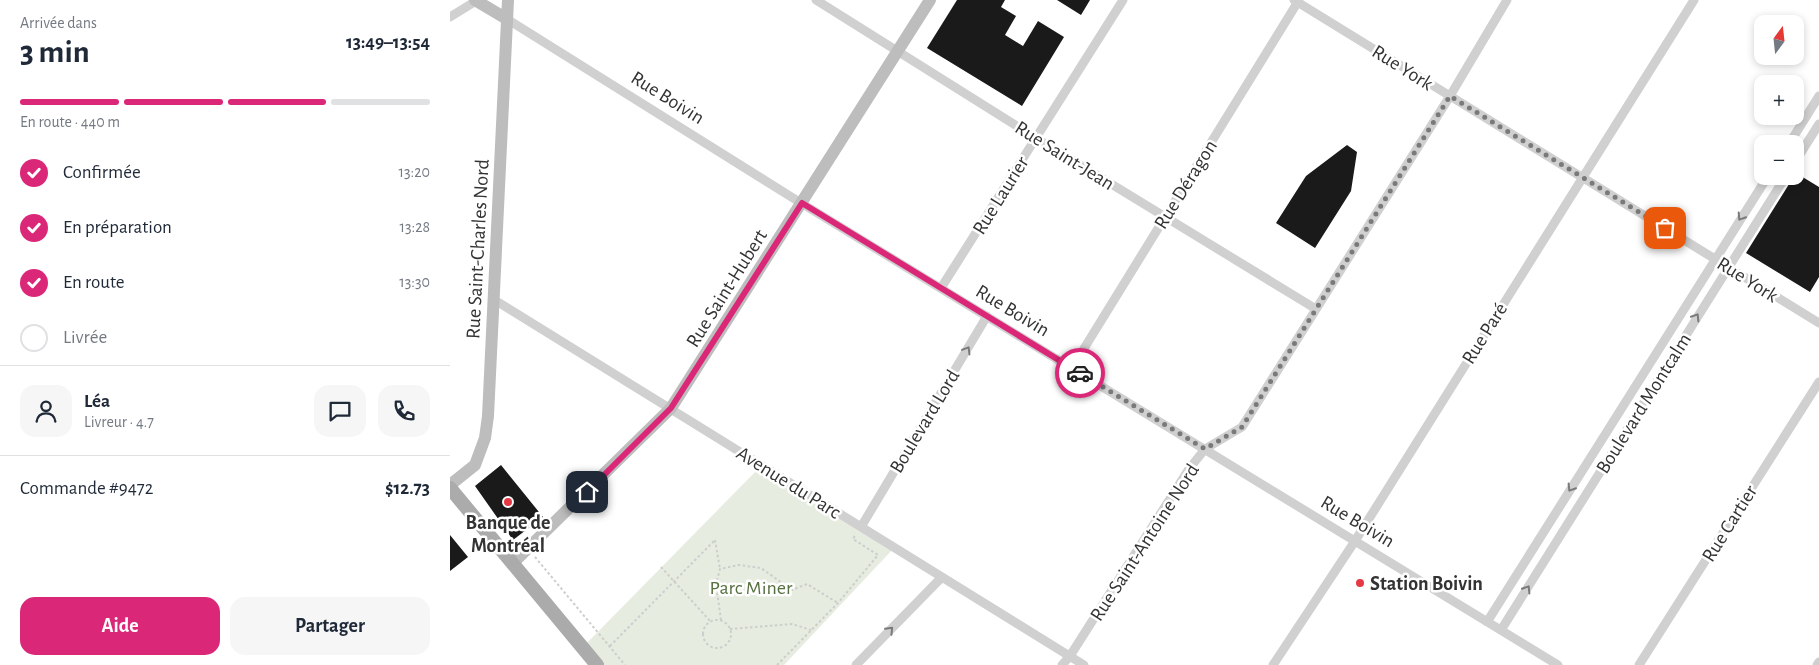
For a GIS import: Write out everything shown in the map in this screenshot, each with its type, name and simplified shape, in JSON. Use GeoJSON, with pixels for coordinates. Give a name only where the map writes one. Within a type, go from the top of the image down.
{"type":"FeatureCollection","features":[{"type":"Feature","properties":{"kind":"main road"},"geometry":{"type":"LineString","coordinates":[[450,487],[597,665]]}},
{"type":"Feature","properties":{"kind":"street","name":"Rue Boivin"},"geometry":{"type":"LineString","coordinates":[[475,0],[507,18],[802,203],[1501,630],[1542,661],[1558,665]]}},
{"type":"Feature","properties":{"kind":"street"},"geometry":{"type":"LineString","coordinates":[[450,17],[475,0]]}},
{"type":"Feature","properties":{"kind":"street","name":"Rue Saint-Charles Nord"},"geometry":{"type":"LineString","coordinates":[[450,487],[474,465],[484,438],[488,416],[508,0]]}},
{"type":"Feature","properties":{"kind":"street","name":"Rue Saint-Jean"},"geometry":{"type":"LineString","coordinates":[[816,0],[1036,138],[1316,309]]}},
{"type":"Feature","properties":{"kind":"street","name":"Rue Saint-Hubert"},"geometry":{"type":"LineString","coordinates":[[513,563],[671,408],[930,0]]}},
{"type":"Feature","properties":{"kind":"street","name":"Rue Laurier"},"geometry":{"type":"LineString","coordinates":[[941,288],[1123,0]]}},
{"type":"Feature","properties":{"kind":"street","name":"Rue Saint-Antoine Nord"},"geometry":{"type":"LineString","coordinates":[[1062,665],[1070,656],[1189,469],[1205,449],[1242,427],[1450,96],[1508,0]]}},
{"type":"Feature","properties":{"kind":"street","name":"Rue Paré"},"geometry":{"type":"LineString","coordinates":[[1273,665],[1355,541],[1694,0]]}},
{"type":"Feature","properties":{"kind":"street","name":"Rue York"},"geometry":{"type":"LineString","coordinates":[[1297,1],[1819,323]]}},
{"type":"Feature","properties":{"kind":"street","name":"Rue Déragon"},"geometry":{"type":"LineString","coordinates":[[1072,368],[1297,1]]}},
{"type":"Feature","properties":{"kind":"street"},"geometry":{"type":"LineString","coordinates":[[1794,135],[1819,96]]}},
{"type":"Feature","properties":{"kind":"street"},"geometry":{"type":"LineString","coordinates":[[1804,148],[1819,124]]}},
{"type":"Feature","properties":{"kind":"street","name":"Boulevard Montcalm"},"geometry":{"type":"LineString","coordinates":[[1487,622],[1762,185]]}},
{"type":"Feature","properties":{"kind":"street","name":"Boulevard Montcalm"},"geometry":{"type":"LineString","coordinates":[[1501,630],[1780,185]]}},
{"type":"Feature","properties":{"kind":"street","name":"Avenue du Parc"},"geometry":{"type":"LineString","coordinates":[[493,299],[1084,665]]}},
{"type":"Feature","properties":{"kind":"street","name":"Boulevard Lord"},"geometry":{"type":"LineString","coordinates":[[861,527],[987,316]]}},
{"type":"Feature","properties":{"kind":"street","name":"Rue Cartier"},"geometry":{"type":"LineString","coordinates":[[1639,665],[1819,382]]}},
{"type":"Feature","properties":{"kind":"street"},"geometry":{"type":"LineString","coordinates":[[856,665],[942,577]]}},
{"type":"Feature","properties":{"kind":"path"},"geometry":{"type":"LineString","coordinates":[[777,665],[838,603],[878,555],[853,539],[861,527]]}},
{"type":"Feature","properties":{"kind":"path"},"geometry":{"type":"LineString","coordinates":[[610,646],[716,540],[720,569],[716,584],[721,620],[728,625],[731,638],[726,645],[717,648],[712,647],[706,642],[704,634],[706,626],[711,622],[721,620]]}},
{"type":"Feature","properties":{"kind":"path"},"geometry":{"type":"LineString","coordinates":[[528,549],[625,665]]}},
{"type":"Feature","properties":{"kind":"path"},"geometry":{"type":"LineString","coordinates":[[720,569],[738,564],[761,568],[792,590],[807,584],[838,603]]}},
{"type":"Feature","properties":{"kind":"path"},"geometry":{"type":"LineString","coordinates":[[661,567],[711,622]]}},
{"type":"Feature","properties":{"kind":"path"},"geometry":{"type":"LineString","coordinates":[[730,629],[792,624],[812,630]]}},
{"type":"Feature","properties":{"kind":"green space","name":"Parc Miner"},"geometry":{"type":"Polygon","coordinates":[[[759,468],[893,549],[784,665],[597,665],[582,648],[759,468]]]}},
{"type":"Feature","properties":{"kind":"building"},"geometry":{"type":"Polygon","coordinates":[[[957,0],[1005,0],[1001,7],[1016,16],[1005,35],[1023,46],[1038,21],[1064,37],[1022,106],[927,48],[957,0]]]}},
{"type":"Feature","properties":{"kind":"building"},"geometry":{"type":"Polygon","coordinates":[[[1057,0],[1090,0],[1081,15],[1057,0]]]}},
{"type":"Feature","properties":{"kind":"building"},"geometry":{"type":"Polygon","coordinates":[[[1347,145],[1357,152],[1351,191],[1315,248],[1276,223],[1306,176],[1347,145]]]}},
{"type":"Feature","properties":{"kind":"building"},"geometry":{"type":"Polygon","coordinates":[[[1804,178],[1819,187],[1819,277],[1810,292],[1746,253],[1788,185],[1804,185],[1804,178]]]}},
{"type":"Feature","properties":{"kind":"building","name":"Banque de Montréal"},"geometry":{"type":"Polygon","coordinates":[[[501,465],[543,517],[513,540],[475,486],[501,465]]]}},
{"type":"Feature","properties":{"kind":"building"},"geometry":{"type":"Polygon","coordinates":[[[450,535],[468,557],[450,571],[450,535]]]}},
{"type":"Feature","properties":{"kind":"way so far"},"geometry":{"type":"LineString","coordinates":[[1080,373],[1205,449],[1242,427],[1450,96],[1665,228]]}},
{"type":"Feature","properties":{"kind":"place","name":"Banque de Montréal"},"geometry":{"type":"Point","coordinates":[508,502]}},
{"type":"Feature","properties":{"kind":"place","name":"Station Boivin"},"geometry":{"type":"Point","coordinates":[1360,583]}},
{"type":"Feature","properties":{"kind":"route"},"geometry":{"type":"LineString","coordinates":[[587,492],[671,408],[802,203],[1080,373]]}}]}
